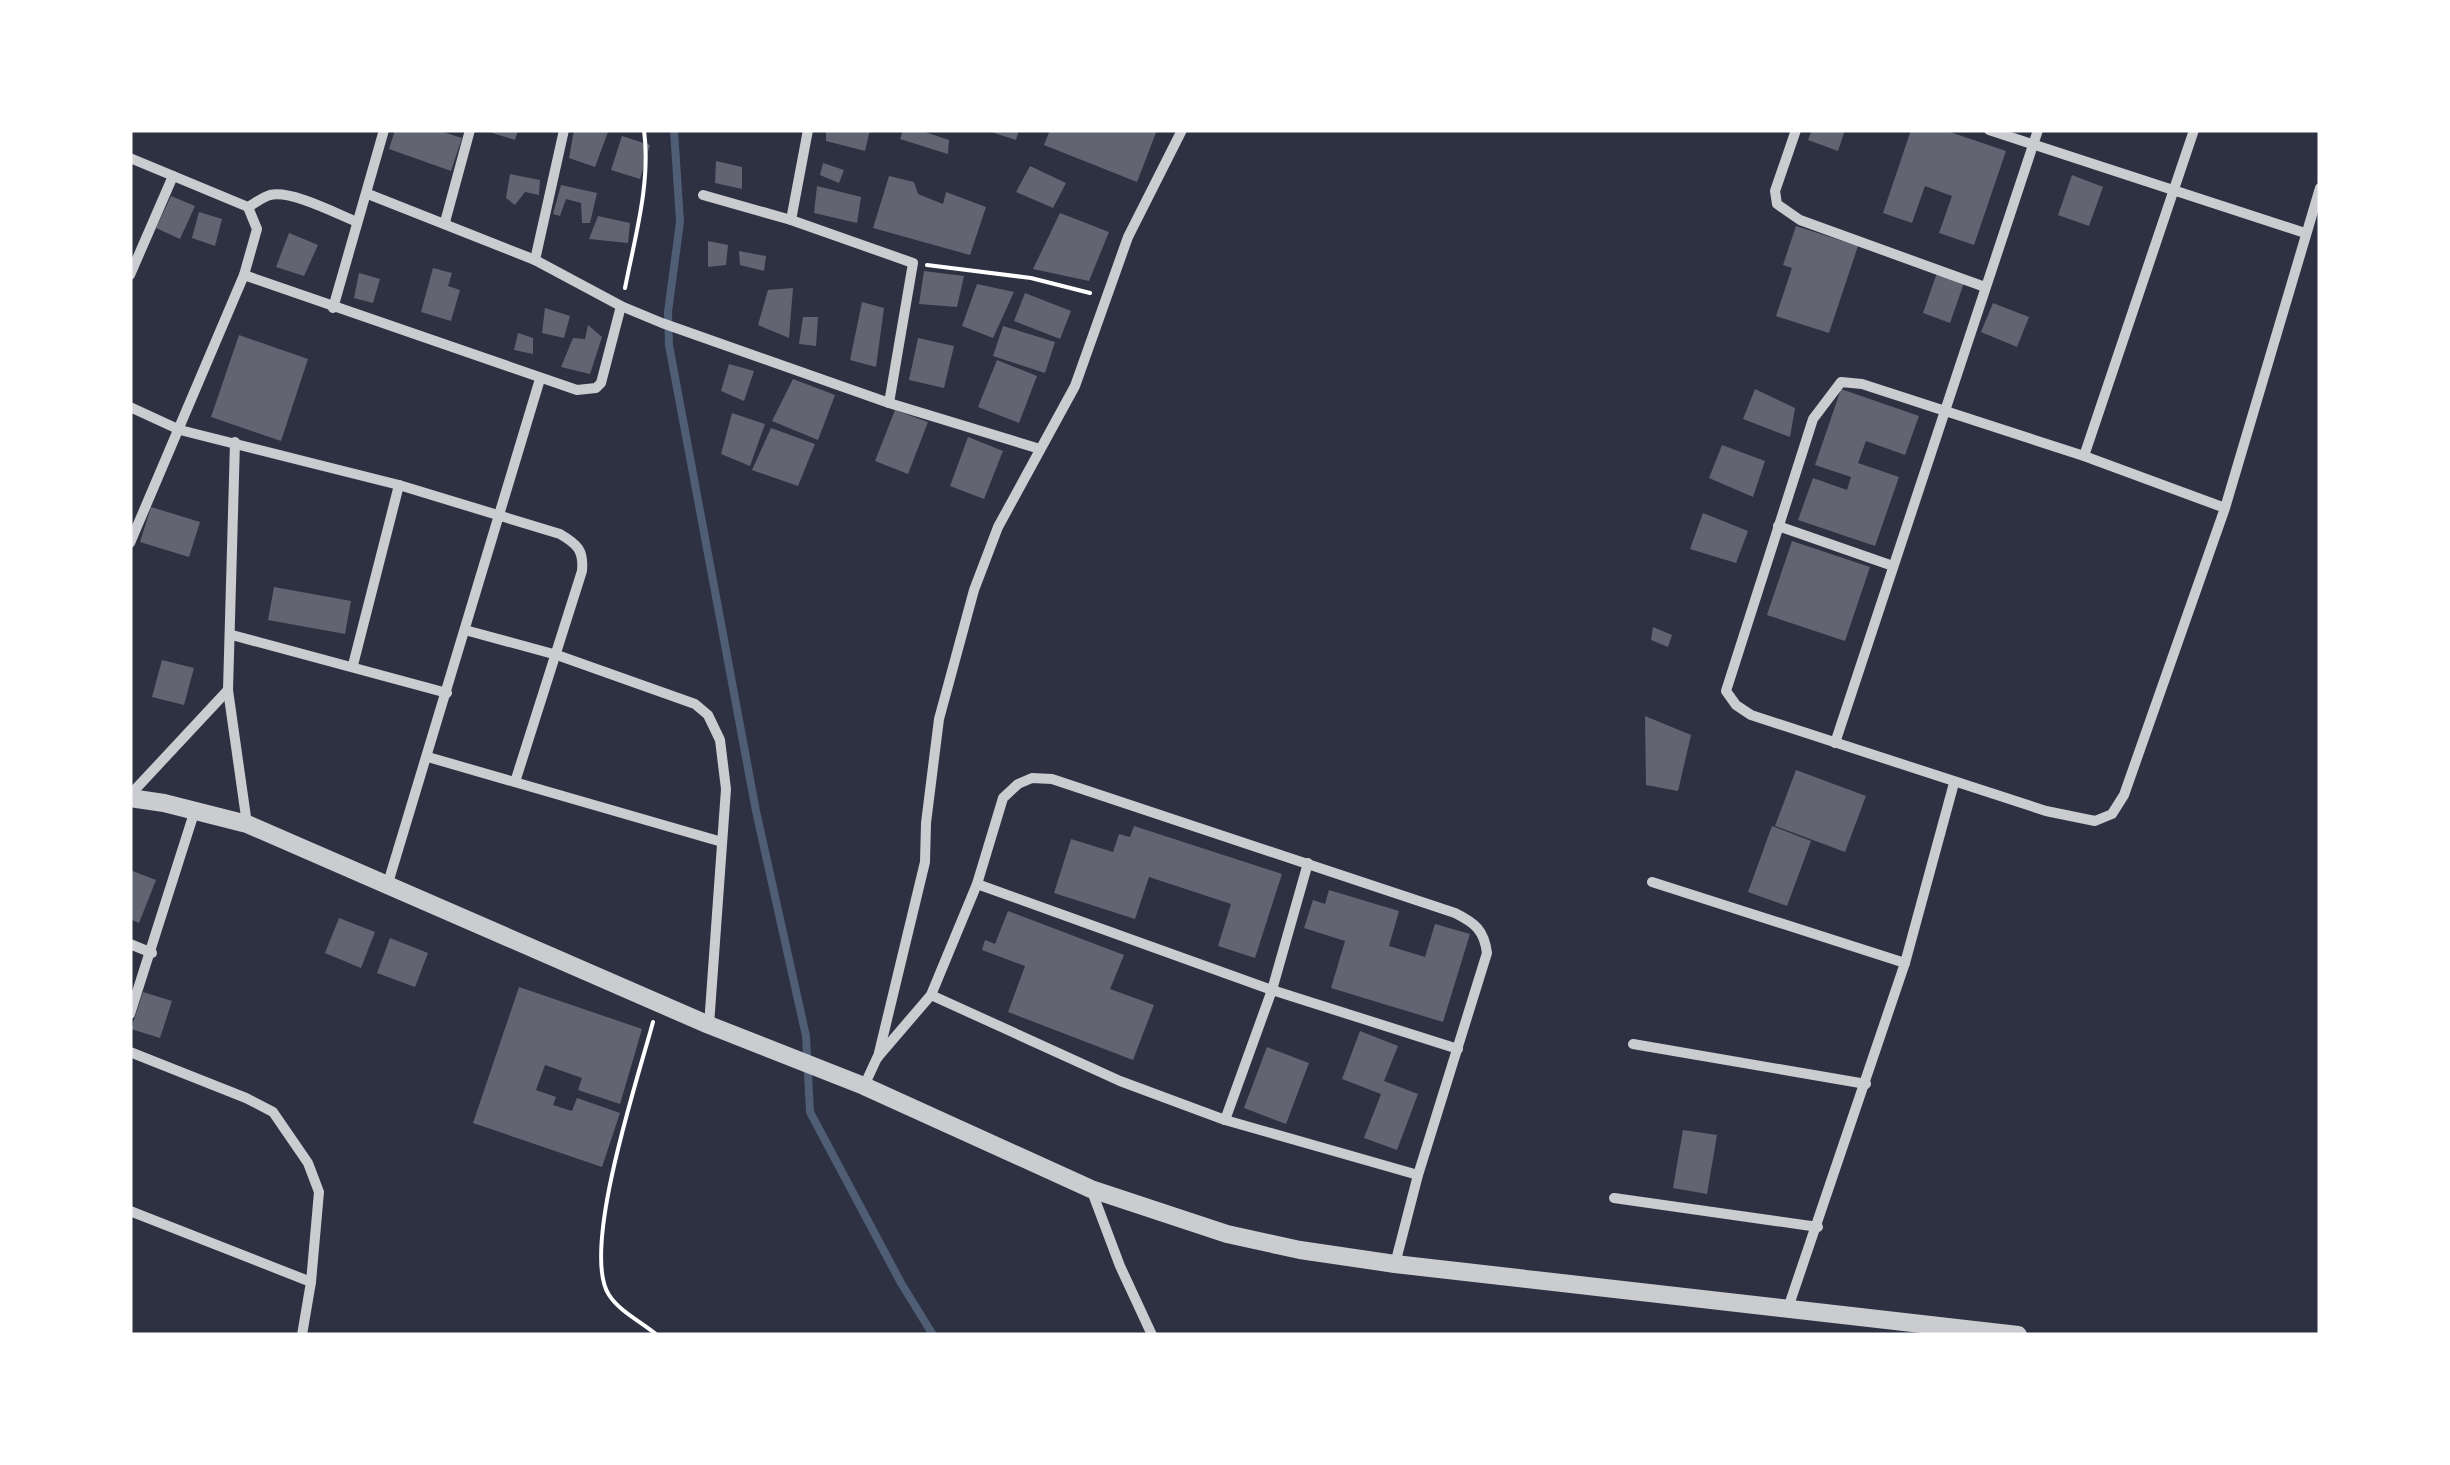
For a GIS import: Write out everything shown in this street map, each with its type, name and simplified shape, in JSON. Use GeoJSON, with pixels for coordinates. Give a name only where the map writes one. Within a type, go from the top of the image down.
{"type":"FeatureCollection","features":[{"type":"Feature","properties":{"kind":"street"},"geometry":{"type":"LineString","coordinates":[[333,308],[384,130]]}},
{"type":"Feature","properties":{"kind":"street"},"geometry":{"type":"LineString","coordinates":[[445,222],[470,130]]}},
{"type":"Feature","properties":{"kind":"street"},"geometry":{"type":"LineString","coordinates":[[534,260],[564,130]]}},
{"type":"Feature","properties":{"kind":"street"},"geometry":{"type":"LineString","coordinates":[[792,220],[808,130]]}},
{"type":"Feature","properties":{"kind":"street"},"geometry":{"type":"LineString","coordinates":[[864,1086],[877,1058],[925,862],[939,718],[958,646],[998,527],[1075,386],[1104,299],[1141,208],[1182,130]]}},
{"type":"Feature","properties":{"kind":"street"},"geometry":{"type":"LineString","coordinates":[[1796,130],[1774,191],[1776,204],[1800,220],[1986,287]]}},
{"type":"Feature","properties":{"kind":"street"},"geometry":{"type":"LineString","coordinates":[[1989,130],[2305,233]]}},
{"type":"Feature","properties":{"kind":"street"},"geometry":{"type":"LineString","coordinates":[[1836,743],[2038,130]]}},
{"type":"Feature","properties":{"kind":"street"},"geometry":{"type":"LineString","coordinates":[[2084,456],[2194,130]]}},
{"type":"Feature","properties":{"kind":"street"},"geometry":{"type":"LineString","coordinates":[[130,158],[248,207],[257,229],[244,276],[180,430],[133,529],[130,544]]}},
{"type":"Feature","properties":{"kind":"street"},"geometry":{"type":"LineString","coordinates":[[130,275],[174,176]]}},
{"type":"Feature","properties":{"kind":"street"},"geometry":{"type":"LineString","coordinates":[[2225,508],[2084,456],[1862,384],[1840,382],[1813,419],[1726,691],[1736,705],[1751,715],[1954,783],[2046,811],[2095,821],[2112,814],[2124,796],[2225,508],[2320,188]]}},
{"type":"Feature","properties":{"kind":"street"},"geometry":{"type":"LineString","coordinates":[[368,194],[534,260],[662,323],[889,403],[1040,449]]}},
{"type":"Feature","properties":{"kind":"street"},"geometry":{"type":"LineString","coordinates":[[248,207],[279,195],[357,222]]}},
{"type":"Feature","properties":{"kind":"street"},"geometry":{"type":"LineString","coordinates":[[703,195],[792,220],[913,263],[889,403]]}},
{"type":"Feature","properties":{"kind":"street"},"geometry":{"type":"LineString","coordinates":[[244,276],[577,390],[596,388],[601,383],[621,306]]}},
{"type":"Feature","properties":{"kind":"street"},"geometry":{"type":"LineString","coordinates":[[388,883],[540,379]]}},
{"type":"Feature","properties":{"kind":"street"},"geometry":{"type":"LineString","coordinates":[[130,407],[180,430],[399,485],[560,534],[576,544],[584,555],[582,571],[514,782]]}},
{"type":"Feature","properties":{"kind":"street"},"geometry":{"type":"LineString","coordinates":[[236,442],[228,690],[247,824]]}},
{"type":"Feature","properties":{"kind":"street"},"geometry":{"type":"LineString","coordinates":[[353,665],[399,485]]}},
{"type":"Feature","properties":{"kind":"street"},"geometry":{"type":"LineString","coordinates":[[1778,526],[1893,566]]}},
{"type":"Feature","properties":{"kind":"street"},"geometry":{"type":"LineString","coordinates":[[465,630],[558,655],[695,704],[708,716],[720,740],[726,788],[709,1024]]}},
{"type":"Feature","properties":{"kind":"street"},"geometry":{"type":"LineString","coordinates":[[232,635],[448,693]]}},
{"type":"Feature","properties":{"kind":"street"},"geometry":{"type":"LineString","coordinates":[[130,797],[228,690]]}},
{"type":"Feature","properties":{"kind":"street"},"geometry":{"type":"LineString","coordinates":[[428,757],[722,842]]}},
{"type":"Feature","properties":{"kind":"street"},"geometry":{"type":"LineString","coordinates":[[877,1058],[931,995],[977,884],[1003,798],[1018,784],[1032,778],[1052,779],[1454,913],[1475,923],[1485,935],[1487,953],[1418,1175],[1395,1264]]}},
{"type":"Feature","properties":{"kind":"street"},"geometry":{"type":"LineString","coordinates":[[1788,1308],[1906,963],[1954,783]]}},
{"type":"Feature","properties":{"kind":"street"},"geometry":{"type":"LineString","coordinates":[[130,797],[247,824],[709,1024],[864,1086],[1091,1189],[1227,1234],[1395,1264],[2018,1335]]}},
{"type":"Feature","properties":{"kind":"street"},"geometry":{"type":"LineString","coordinates":[[130,1014],[195,810]]}},
{"type":"Feature","properties":{"kind":"street"},"geometry":{"type":"LineString","coordinates":[[1226,1120],[1272,990],[1308,864]]}},
{"type":"Feature","properties":{"kind":"street"},"geometry":{"type":"LineString","coordinates":[[1652,882],[1906,963]]}},
{"type":"Feature","properties":{"kind":"street"},"geometry":{"type":"LineString","coordinates":[[977,884],[1272,990],[1458,1049]]}},
{"type":"Feature","properties":{"kind":"street"},"geometry":{"type":"LineString","coordinates":[[130,944],[152,952]]}},
{"type":"Feature","properties":{"kind":"street"},"geometry":{"type":"LineString","coordinates":[[931,995],[1120,1081],[1226,1120],[1418,1175]]}},
{"type":"Feature","properties":{"kind":"street"},"geometry":{"type":"LineString","coordinates":[[1633,1044],[1866,1084]]}},
{"type":"Feature","properties":{"kind":"street"},"geometry":{"type":"LineString","coordinates":[[130,1052],[273,1112],[308,1162],[319,1192],[312,1282],[302,1335]]}},
{"type":"Feature","properties":{"kind":"street"},"geometry":{"type":"LineString","coordinates":[[1091,1189],[1152,1335]]}},
{"type":"Feature","properties":{"kind":"street"},"geometry":{"type":"LineString","coordinates":[[1614,1198],[1818,1227]]}},
{"type":"Feature","properties":{"kind":"street"},"geometry":{"type":"LineString","coordinates":[[130,1210],[312,1282]]}},
{"type":"Feature","properties":{"kind":"path"},"geometry":{"type":"LineString","coordinates":[[621,306],[643,191],[647,152],[644,130]]}},
{"type":"Feature","properties":{"kind":"path"},"geometry":{"type":"LineString","coordinates":[[913,263],[1031,278],[1104,299]]}},
{"type":"Feature","properties":{"kind":"path"},"geometry":{"type":"LineString","coordinates":[[657,1335],[609,1294],[600,1268],[603,1219],[658,1002]]}},
{"type":"Feature","properties":{"kind":"building"},"geometry":{"type":"Polygon","coordinates":[[[395,130],[437,130],[462,138],[451,171],[389,149],[395,130]]]}},
{"type":"Feature","properties":{"kind":"building"},"geometry":{"type":"Polygon","coordinates":[[[483,130],[518,130],[515,140],[483,130]]]}},
{"type":"Feature","properties":{"kind":"building"},"geometry":{"type":"Polygon","coordinates":[[[574,130],[608,132],[595,167],[569,158],[574,130]]]}},
{"type":"Feature","properties":{"kind":"building"},"geometry":{"type":"Polygon","coordinates":[[[826,130],[870,130],[865,151],[826,141],[826,130]]]}},
{"type":"Feature","properties":{"kind":"building"},"geometry":{"type":"Polygon","coordinates":[[[903,130],[919,130],[949,140],[948,154],[900,139],[903,130]]]}},
{"type":"Feature","properties":{"kind":"building"},"geometry":{"type":"Polygon","coordinates":[[[985,130],[1019,130],[1016,140],[985,130]]]}},
{"type":"Feature","properties":{"kind":"building"},"geometry":{"type":"Polygon","coordinates":[[[1050,130],[1157,130],[1137,182],[1044,145],[1050,130]]]}},
{"type":"Feature","properties":{"kind":"building"},"geometry":{"type":"Polygon","coordinates":[[[1812,130],[1845,130],[1838,151],[1808,140],[1812,130]]]}},
{"type":"Feature","properties":{"kind":"building"},"geometry":{"type":"Polygon","coordinates":[[[1911,130],[1944,130],[2006,151],[1974,245],[1939,233],[1952,196],[1925,186],[1912,223],[1883,213],[1911,130]]]}},
{"type":"Feature","properties":{"kind":"building"},"geometry":{"type":"Polygon","coordinates":[[[622,136],[650,145],[640,179],[611,170],[622,136]]]}},
{"type":"Feature","properties":{"kind":"building"},"geometry":{"type":"Polygon","coordinates":[[[716,161],[742,167],[742,189],[715,183],[716,161]]]}},
{"type":"Feature","properties":{"kind":"building"},"geometry":{"type":"Polygon","coordinates":[[[823,163],[844,170],[839,183],[820,175],[823,163]]]}},
{"type":"Feature","properties":{"kind":"building"},"geometry":{"type":"Polygon","coordinates":[[[1030,166],[1066,183],[1053,208],[1016,192],[1030,166]]]}},
{"type":"Feature","properties":{"kind":"building"},"geometry":{"type":"Polygon","coordinates":[[[510,174],[540,180],[539,195],[525,192],[515,205],[506,198],[510,174]]]}},
{"type":"Feature","properties":{"kind":"building"},"geometry":{"type":"Polygon","coordinates":[[[2072,175],[2103,187],[2089,226],[2058,215],[2072,175]]]}},
{"type":"Feature","properties":{"kind":"building"},"geometry":{"type":"Polygon","coordinates":[[[889,176],[914,182],[918,194],[943,204],[946,192],[986,207],[970,255],[873,228],[889,176]]]}},
{"type":"Feature","properties":{"kind":"building"},"geometry":{"type":"Polygon","coordinates":[[[561,185],[597,193],[590,223],[582,223],[581,203],[566,199],[560,216],[553,214],[561,185]]]}},
{"type":"Feature","properties":{"kind":"building"},"geometry":{"type":"Polygon","coordinates":[[[817,186],[861,197],[857,223],[814,213],[817,186]]]}},
{"type":"Feature","properties":{"kind":"building"},"geometry":{"type":"Polygon","coordinates":[[[171,196],[195,206],[180,239],[156,228],[171,196]]]}},
{"type":"Feature","properties":{"kind":"building"},"geometry":{"type":"Polygon","coordinates":[[[199,212],[222,219],[215,246],[192,238],[199,212]]]}},
{"type":"Feature","properties":{"kind":"building"},"geometry":{"type":"Polygon","coordinates":[[[1060,213],[1109,232],[1089,281],[1033,269],[1060,213]]]}},
{"type":"Feature","properties":{"kind":"building"},"geometry":{"type":"Polygon","coordinates":[[[598,216],[630,223],[628,243],[589,239],[598,216]]]}},
{"type":"Feature","properties":{"kind":"building"},"geometry":{"type":"Polygon","coordinates":[[[1796,226],[1858,246],[1829,333],[1776,316],[1792,268],[1783,265],[1796,226]]]}},
{"type":"Feature","properties":{"kind":"building"},"geometry":{"type":"Polygon","coordinates":[[[289,233],[318,245],[304,276],[276,267],[289,233]]]}},
{"type":"Feature","properties":{"kind":"building"},"geometry":{"type":"Polygon","coordinates":[[[708,241],[728,245],[726,265],[708,267],[708,241]]]}},
{"type":"Feature","properties":{"kind":"building"},"geometry":{"type":"Polygon","coordinates":[[[739,251],[766,256],[764,271],[740,265],[739,251]]]}},
{"type":"Feature","properties":{"kind":"building"},"geometry":{"type":"Polygon","coordinates":[[[433,268],[452,273],[448,286],[460,290],[451,321],[421,312],[433,268]]]}},
{"type":"Feature","properties":{"kind":"building"},"geometry":{"type":"Polygon","coordinates":[[[1938,270],[1965,280],[1950,323],[1923,313],[1938,270]]]}},
{"type":"Feature","properties":{"kind":"building"},"geometry":{"type":"Polygon","coordinates":[[[924,271],[964,276],[957,307],[919,304],[924,271]]]}},
{"type":"Feature","properties":{"kind":"building"},"geometry":{"type":"Polygon","coordinates":[[[359,273],[380,279],[373,303],[354,298],[359,273]]]}},
{"type":"Feature","properties":{"kind":"building"},"geometry":{"type":"Polygon","coordinates":[[[977,284],[1014,292],[993,338],[962,326],[977,284]]]}},
{"type":"Feature","properties":{"kind":"building"},"geometry":{"type":"Polygon","coordinates":[[[793,288],[789,338],[758,325],[768,290],[793,288]]]}},
{"type":"Feature","properties":{"kind":"building"},"geometry":{"type":"Polygon","coordinates":[[[1025,293],[1071,311],[1060,339],[1014,321],[1025,293]]]}},
{"type":"Feature","properties":{"kind":"building"},"geometry":{"type":"Polygon","coordinates":[[[862,302],[884,308],[876,367],[850,360],[862,302]]]}},
{"type":"Feature","properties":{"kind":"building"},"geometry":{"type":"Polygon","coordinates":[[[1993,303],[2029,317],[2017,347],[1981,332],[1993,303]]]}},
{"type":"Feature","properties":{"kind":"building"},"geometry":{"type":"Polygon","coordinates":[[[545,308],[570,316],[564,338],[542,333],[545,308]]]}},
{"type":"Feature","properties":{"kind":"building"},"geometry":{"type":"Polygon","coordinates":[[[803,317],[818,317],[816,346],[799,344],[803,317]]]}},
{"type":"Feature","properties":{"kind":"building"},"geometry":{"type":"Polygon","coordinates":[[[588,325],[602,337],[590,374],[561,367],[573,338],[585,339],[588,325]]]}},
{"type":"Feature","properties":{"kind":"building"},"geometry":{"type":"Polygon","coordinates":[[[1003,326],[1055,342],[1045,373],[993,356],[1003,326]]]}},
{"type":"Feature","properties":{"kind":"building"},"geometry":{"type":"Polygon","coordinates":[[[518,333],[533,338],[533,354],[514,350],[518,333]]]}},
{"type":"Feature","properties":{"kind":"building"},"geometry":{"type":"Polygon","coordinates":[[[239,335],[308,359],[281,441],[211,417],[239,335]]]}},
{"type":"Feature","properties":{"kind":"building"},"geometry":{"type":"Polygon","coordinates":[[[918,338],[954,346],[944,388],[909,380],[918,338]]]}},
{"type":"Feature","properties":{"kind":"building"},"geometry":{"type":"Polygon","coordinates":[[[997,360],[1037,376],[1019,423],[978,407],[997,360]]]}},
{"type":"Feature","properties":{"kind":"building"},"geometry":{"type":"Polygon","coordinates":[[[729,364],[754,371],[744,401],[721,391],[729,364]]]}},
{"type":"Feature","properties":{"kind":"building"},"geometry":{"type":"Polygon","coordinates":[[[793,379],[835,395],[818,440],[772,421],[793,379]]]}},
{"type":"Feature","properties":{"kind":"building"},"geometry":{"type":"Polygon","coordinates":[[[1755,389],[1795,408],[1790,437],[1743,419],[1755,389]]]}},
{"type":"Feature","properties":{"kind":"building"},"geometry":{"type":"Polygon","coordinates":[[[1841,389],[1919,416],[1905,455],[1866,441],[1858,463],[1899,477],[1875,546],[1798,520],[1813,478],[1847,490],[1851,477],[1815,465],[1841,389]]]}},
{"type":"Feature","properties":{"kind":"building"},"geometry":{"type":"Polygon","coordinates":[[[895,410],[928,422],[908,474],[875,461],[895,410]]]}},
{"type":"Feature","properties":{"kind":"building"},"geometry":{"type":"Polygon","coordinates":[[[732,413],[765,424],[750,466],[721,454],[732,413]]]}},
{"type":"Feature","properties":{"kind":"building"},"geometry":{"type":"Polygon","coordinates":[[[771,428],[815,444],[798,486],[752,470],[771,428]]]}},
{"type":"Feature","properties":{"kind":"building"},"geometry":{"type":"Polygon","coordinates":[[[968,437],[1003,451],[984,499],[950,486],[968,437]]]}},
{"type":"Feature","properties":{"kind":"building"},"geometry":{"type":"Polygon","coordinates":[[[1722,445],[1765,461],[1753,497],[1709,478],[1722,445]]]}},
{"type":"Feature","properties":{"kind":"building"},"geometry":{"type":"Polygon","coordinates":[[[151,507],[200,522],[189,557],[140,542],[151,507]]]}},
{"type":"Feature","properties":{"kind":"building"},"geometry":{"type":"Polygon","coordinates":[[[1703,513],[1748,531],[1736,563],[1690,549],[1703,513]]]}},
{"type":"Feature","properties":{"kind":"building"},"geometry":{"type":"Polygon","coordinates":[[[1792,541],[1870,567],[1845,641],[1767,615],[1792,541]]]}},
{"type":"Feature","properties":{"kind":"building"},"geometry":{"type":"Polygon","coordinates":[[[274,587],[351,601],[345,634],[268,620],[274,587]]]}},
{"type":"Feature","properties":{"kind":"building"},"geometry":{"type":"Polygon","coordinates":[[[1653,627],[1672,635],[1668,647],[1651,640],[1653,627]]]}},
{"type":"Feature","properties":{"kind":"building"},"geometry":{"type":"Polygon","coordinates":[[[162,660],[194,668],[184,705],[152,697],[162,660]]]}},
{"type":"Feature","properties":{"kind":"building"},"geometry":{"type":"Polygon","coordinates":[[[1645,716],[1691,735],[1678,791],[1646,785],[1645,716]]]}},
{"type":"Feature","properties":{"kind":"building"},"geometry":{"type":"Polygon","coordinates":[[[1796,770],[1866,796],[1845,852],[1775,826],[1796,770]]]}},
{"type":"Feature","properties":{"kind":"building"},"geometry":{"type":"Polygon","coordinates":[[[1134,826],[1282,874],[1255,958],[1218,946],[1231,904],[1149,877],[1135,919],[1054,893],[1071,839],[1113,852],[1119,834],[1130,837],[1134,826]]]}},
{"type":"Feature","properties":{"kind":"building"},"geometry":{"type":"Polygon","coordinates":[[[1772,826],[1811,841],[1787,906],[1748,892],[1772,826]]]}},
{"type":"Feature","properties":{"kind":"building"},"geometry":{"type":"Polygon","coordinates":[[[130,870],[156,880],[139,923],[130,919],[130,870]]]}},
{"type":"Feature","properties":{"kind":"building"},"geometry":{"type":"Polygon","coordinates":[[[1329,890],[1399,911],[1389,946],[1425,957],[1435,924],[1470,934],[1443,1022],[1331,988],[1345,941],[1304,928],[1313,900],[1325,904],[1329,890]]]}},
{"type":"Feature","properties":{"kind":"building"},"geometry":{"type":"Polygon","coordinates":[[[1008,911],[1124,955],[1110,989],[1154,1005],[1133,1060],[1008,1012],[1025,966],[982,950],[985,940],[995,944],[1008,911]]]}},
{"type":"Feature","properties":{"kind":"building"},"geometry":{"type":"Polygon","coordinates":[[[339,918],[375,932],[361,968],[325,953],[339,918]]]}},
{"type":"Feature","properties":{"kind":"building"},"geometry":{"type":"Polygon","coordinates":[[[390,938],[428,953],[415,987],[377,973],[390,938]]]}},
{"type":"Feature","properties":{"kind":"building"},"geometry":{"type":"Polygon","coordinates":[[[519,987],[642,1029],[620,1104],[578,1090],[582,1078],[545,1065],[536,1090],[556,1097],[553,1105],[572,1111],[577,1098],[620,1113],[602,1167],[473,1123],[519,987]]]}},
{"type":"Feature","properties":{"kind":"building"},"geometry":{"type":"Polygon","coordinates":[[[143,992],[172,1001],[160,1038],[131,1029],[143,992]]]}},
{"type":"Feature","properties":{"kind":"building"},"geometry":{"type":"Polygon","coordinates":[[[1360,1031],[1398,1046],[1384,1081],[1418,1094],[1397,1150],[1364,1138],[1381,1094],[1342,1079],[1360,1031]]]}},
{"type":"Feature","properties":{"kind":"building"},"geometry":{"type":"Polygon","coordinates":[[[1267,1047],[1309,1063],[1286,1124],[1244,1108],[1267,1047]]]}},
{"type":"Feature","properties":{"kind":"building"},"geometry":{"type":"Polygon","coordinates":[[[1683,1130],[1717,1135],[1707,1194],[1673,1188],[1683,1130]]]}},
{"type":"Feature","properties":{"kind":"waterway"},"geometry":{"type":"LineString","coordinates":[[674,130],[680,222],[668,312],[669,345],[756,811],[806,1036],[810,1112],[933,1335]]}}]}
